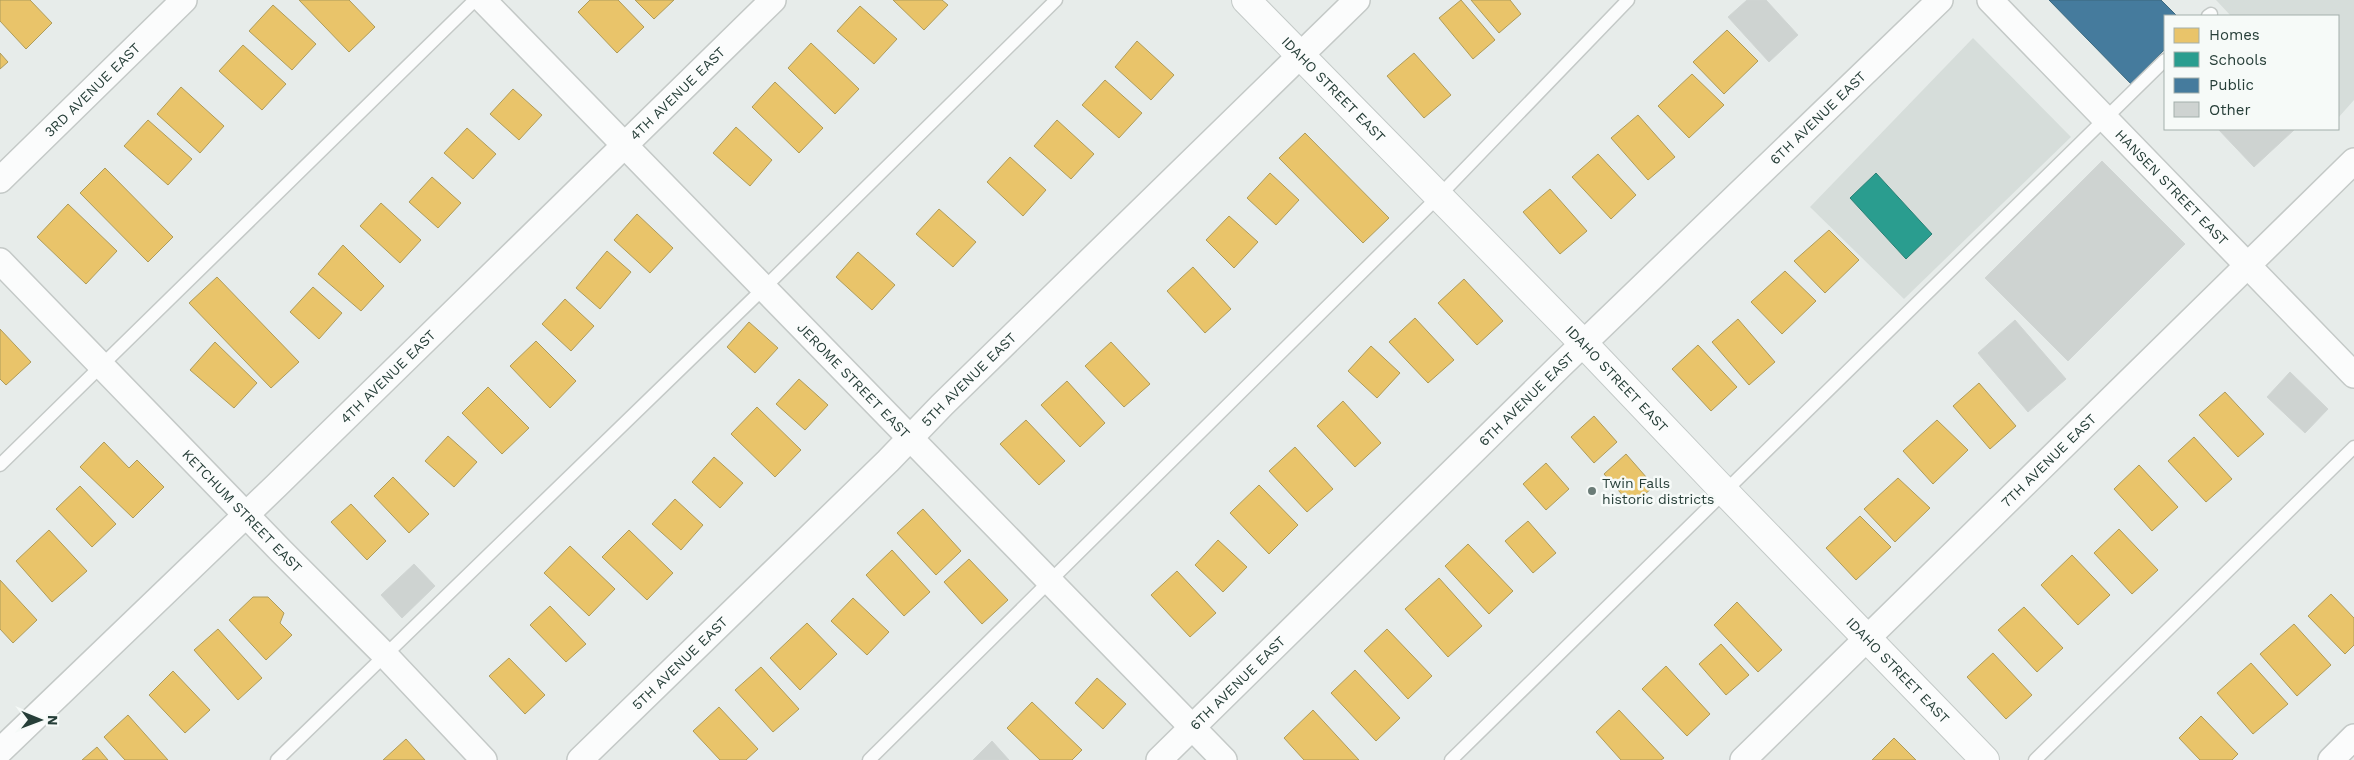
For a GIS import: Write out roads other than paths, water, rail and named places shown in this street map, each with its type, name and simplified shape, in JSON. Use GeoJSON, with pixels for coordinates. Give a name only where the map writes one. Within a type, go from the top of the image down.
{"type":"FeatureCollection","features":[{"type":"Feature","properties":{"kind":"street","name":"3RD AVENUE EAST"},"geometry":{"type":"LineString","coordinates":[[0,180],[184,0]]}},
{"type":"Feature","properties":{"kind":"street","name":"JEROME STREET EAST"},"geometry":{"type":"LineString","coordinates":[[483,0],[1224,760]]}},
{"type":"Feature","properties":{"kind":"street","name":"4TH AVENUE EAST"},"geometry":{"type":"LineString","coordinates":[[0,751],[246,515],[773,0]]}},
{"type":"Feature","properties":{"kind":"street","name":"IDAHO STREET EAST"},"geometry":{"type":"LineString","coordinates":[[1246,0],[1583,343],[1985,760]]}},
{"type":"Feature","properties":{"kind":"street","name":"5TH AVENUE EAST"},"geometry":{"type":"LineString","coordinates":[[580,760],[1299,55],[1358,0]]}},
{"type":"Feature","properties":{"kind":"street","name":"6TH AVENUE EAST"},"geometry":{"type":"LineString","coordinates":[[1159,760],[1583,343],[1940,0]]}},
{"type":"Feature","properties":{"kind":"street","name":"HANSEN STREET EAST"},"geometry":{"type":"LineString","coordinates":[[1990,0],[2354,375]]}},
{"type":"Feature","properties":{"kind":"street","name":"7TH AVENUE EAST"},"geometry":{"type":"LineString","coordinates":[[1743,760],[2354,161]]}},
{"type":"Feature","properties":{"kind":"street","name":"KETCHUM STREET EAST"},"geometry":{"type":"LineString","coordinates":[[0,261],[246,515],[384,654],[484,760]]}},
{"type":"Feature","properties":{"kind":"street"},"geometry":{"type":"LineString","coordinates":[[2331,760],[2354,737]]}},
{"type":"Feature","properties":{"kind":"lane"},"geometry":{"type":"LineString","coordinates":[[0,465],[475,0]]}},
{"type":"Feature","properties":{"kind":"lane"},"geometry":{"type":"LineString","coordinates":[[277,760],[384,654],[764,288],[1056,0]]}},
{"type":"Feature","properties":{"kind":"lane"},"geometry":{"type":"LineString","coordinates":[[869,760],[1438,197],[1628,0]]}},
{"type":"Feature","properties":{"kind":"lane"},"geometry":{"type":"LineString","coordinates":[[1451,760],[1724,491],[2106,120],[2164,61]]}},
{"type":"Feature","properties":{"kind":"lane"},"geometry":{"type":"LineString","coordinates":[[2035,760],[2354,447]]}},
{"type":"Feature","properties":{"kind":"place","name":"Twin Falls historic districts"},"geometry":{"type":"Point","coordinates":[1592,491]}}]}
